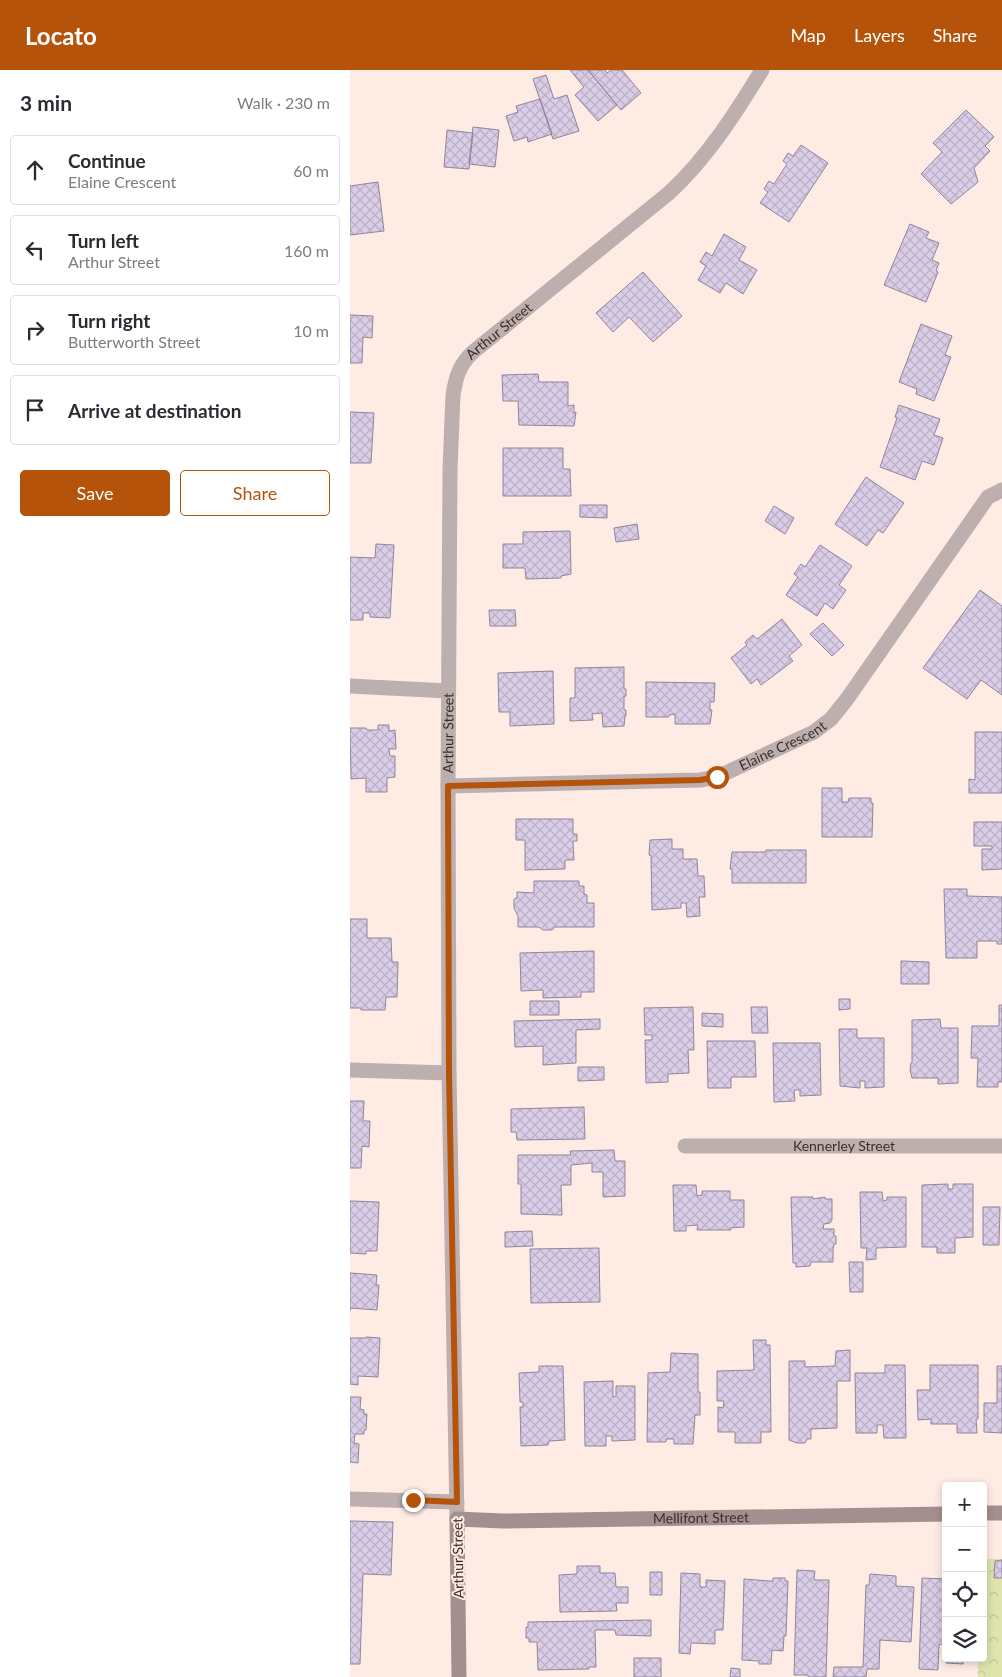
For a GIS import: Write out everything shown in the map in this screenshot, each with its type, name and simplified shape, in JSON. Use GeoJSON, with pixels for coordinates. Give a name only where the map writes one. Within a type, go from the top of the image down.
{"type":"FeatureCollection","features":[{"type":"Feature","properties":{"kind":"street","name":"Arthur Street"},"geometry":{"type":"LineString","coordinates":[[459,1677],[449,1073],[448,786],[450,460],[453,395],[457,373],[463,362],[473,352],[690,174],[728,123],[762,70]]}},
{"type":"Feature","properties":{"kind":"street","name":"Elaine Crescent"},"geometry":{"type":"LineString","coordinates":[[448,786],[700,780],[717,777],[814,732],[831,718],[847,700],[988,497],[1002,490]]}},
{"type":"Feature","properties":{"kind":"street"},"geometry":{"type":"LineString","coordinates":[[350,686],[448,691]]}},
{"type":"Feature","properties":{"kind":"street"},"geometry":{"type":"LineString","coordinates":[[350,1070],[449,1073]]}},
{"type":"Feature","properties":{"kind":"street","name":"Kennerley Street"},"geometry":{"type":"LineString","coordinates":[[685,1146],[1002,1146]]}},
{"type":"Feature","properties":{"kind":"street"},"geometry":{"type":"LineString","coordinates":[[350,1499],[457,1502]]}},
{"type":"Feature","properties":{"kind":"street"},"geometry":{"type":"LineString","coordinates":[[987,1514],[1002,1513]]}},
{"type":"Feature","properties":{"kind":"street","name":"Mellifont Street"},"geometry":{"type":"LineString","coordinates":[[457,1519],[503,1521],[942,1514]]}},
{"type":"Feature","properties":{"kind":"green space"},"geometry":{"type":"Polygon","coordinates":[[[987,1559],[1002,1559],[1002,1677],[978,1677],[978,1662],[987,1662],[987,1559]]]}},
{"type":"Feature","properties":{"kind":"building"},"geometry":{"type":"Polygon","coordinates":[[[570,70],[588,70],[617,105],[598,121],[575,95],[584,87],[570,70]]]}},
{"type":"Feature","properties":{"kind":"building"},"geometry":{"type":"Polygon","coordinates":[[[588,70],[605,70],[607,73],[611,70],[622,70],[641,93],[621,110],[588,70]]]}},
{"type":"Feature","properties":{"kind":"building"},"geometry":{"type":"Polygon","coordinates":[[[546,75],[554,99],[567,95],[579,131],[553,139],[533,79],[546,75]]]}},
{"type":"Feature","properties":{"kind":"building"},"geometry":{"type":"Polygon","coordinates":[[[540,99],[552,134],[528,142],[527,137],[514,141],[506,116],[518,112],[516,106],[540,99]]]}},
{"type":"Feature","properties":{"kind":"building"},"geometry":{"type":"Polygon","coordinates":[[[966,110],[994,137],[985,146],[990,151],[974,168],[978,182],[951,204],[921,174],[942,152],[933,143],[966,110]]]}},
{"type":"Feature","properties":{"kind":"building"},"geometry":{"type":"Polygon","coordinates":[[[473,127],[499,130],[495,167],[469,164],[473,127]]]}},
{"type":"Feature","properties":{"kind":"building"},"geometry":{"type":"Polygon","coordinates":[[[447,130],[473,133],[469,169],[444,167],[447,130]]]}},
{"type":"Feature","properties":{"kind":"building"},"geometry":{"type":"Polygon","coordinates":[[[801,145],[828,163],[789,222],[760,203],[768,192],[764,189],[769,181],[774,184],[787,164],[783,161],[788,153],[793,156],[801,145]]]}},
{"type":"Feature","properties":{"kind":"building"},"geometry":{"type":"Polygon","coordinates":[[[378,182],[384,231],[350,235],[350,186],[378,182]]]}},
{"type":"Feature","properties":{"kind":"building"},"geometry":{"type":"Polygon","coordinates":[[[910,224],[929,232],[926,238],[939,243],[932,260],[939,263],[936,271],[938,272],[926,302],[884,285],[910,224]]]}},
{"type":"Feature","properties":{"kind":"building"},"geometry":{"type":"Polygon","coordinates":[[[724,234],[746,247],[739,260],[757,270],[743,294],[726,283],[720,293],[698,280],[706,266],[700,262],[706,252],[712,256],[724,234]]]}},
{"type":"Feature","properties":{"kind":"building"},"geometry":{"type":"Polygon","coordinates":[[[643,272],[682,316],[653,342],[629,317],[613,332],[596,313],[643,272]]]}},
{"type":"Feature","properties":{"kind":"building"},"geometry":{"type":"Polygon","coordinates":[[[350,315],[373,316],[372,338],[363,337],[362,363],[350,363],[350,315]]]}},
{"type":"Feature","properties":{"kind":"building"},"geometry":{"type":"Polygon","coordinates":[[[921,324],[952,336],[945,355],[951,357],[934,401],[916,394],[917,389],[899,382],[921,324]]]}},
{"type":"Feature","properties":{"kind":"building"},"geometry":{"type":"Polygon","coordinates":[[[538,374],[539,382],[568,382],[568,406],[574,405],[574,413],[576,412],[574,426],[519,425],[518,401],[503,401],[502,375],[538,374]]]}},
{"type":"Feature","properties":{"kind":"building"},"geometry":{"type":"Polygon","coordinates":[[[899,405],[940,419],[934,435],[943,438],[934,465],[922,461],[915,480],[880,467],[897,418],[895,417],[899,405]]]}},
{"type":"Feature","properties":{"kind":"building"},"geometry":{"type":"Polygon","coordinates":[[[350,412],[374,413],[371,463],[350,463],[350,412]]]}},
{"type":"Feature","properties":{"kind":"building"},"geometry":{"type":"Polygon","coordinates":[[[503,448],[563,448],[563,469],[570,469],[571,496],[503,496],[503,448]]]}},
{"type":"Feature","properties":{"kind":"building"},"geometry":{"type":"Polygon","coordinates":[[[866,477],[904,503],[883,533],[878,530],[867,546],[835,524],[866,477]]]}},
{"type":"Feature","properties":{"kind":"building"},"geometry":{"type":"Polygon","coordinates":[[[580,505],[607,505],[607,518],[580,517],[580,505]]]}},
{"type":"Feature","properties":{"kind":"building"},"geometry":{"type":"Polygon","coordinates":[[[774,506],[794,518],[785,534],[765,521],[774,506]]]}},
{"type":"Feature","properties":{"kind":"building"},"geometry":{"type":"Polygon","coordinates":[[[637,524],[639,539],[616,542],[614,528],[637,524]]]}},
{"type":"Feature","properties":{"kind":"building"},"geometry":{"type":"Polygon","coordinates":[[[570,531],[571,574],[561,576],[561,578],[526,579],[525,568],[503,568],[503,544],[523,544],[523,532],[570,531]]]}},
{"type":"Feature","properties":{"kind":"building"},"geometry":{"type":"Polygon","coordinates":[[[376,544],[394,545],[390,618],[370,617],[370,613],[363,613],[363,620],[350,620],[350,557],[375,558],[376,544]]]}},
{"type":"Feature","properties":{"kind":"building"},"geometry":{"type":"Polygon","coordinates":[[[820,545],[852,566],[839,585],[846,590],[833,609],[825,603],[817,616],[786,595],[798,577],[794,574],[801,564],[805,567],[820,545]]]}},
{"type":"Feature","properties":{"kind":"building"},"geometry":{"type":"Polygon","coordinates":[[[980,590],[1002,606],[1002,695],[981,680],[967,699],[923,668],[980,590]]]}},
{"type":"Feature","properties":{"kind":"building"},"geometry":{"type":"Polygon","coordinates":[[[489,610],[515,610],[516,626],[490,626],[489,610]]]}},
{"type":"Feature","properties":{"kind":"building"},"geometry":{"type":"Polygon","coordinates":[[[782,619],[802,645],[789,656],[793,661],[761,685],[757,679],[751,684],[731,658],[747,645],[745,642],[753,635],[757,639],[782,619]]]}},
{"type":"Feature","properties":{"kind":"building"},"geometry":{"type":"Polygon","coordinates":[[[823,623],[844,645],[832,656],[810,634],[823,623]]]}},
{"type":"Feature","properties":{"kind":"building"},"geometry":{"type":"Polygon","coordinates":[[[624,667],[624,689],[626,689],[626,696],[624,697],[624,710],[626,710],[626,716],[624,726],[603,727],[602,713],[592,714],[593,720],[570,721],[570,698],[575,698],[575,668],[624,667]]]}},
{"type":"Feature","properties":{"kind":"building"},"geometry":{"type":"Polygon","coordinates":[[[553,671],[554,724],[510,726],[510,712],[499,712],[498,673],[553,671]]]}},
{"type":"Feature","properties":{"kind":"building"},"geometry":{"type":"Polygon","coordinates":[[[646,682],[715,683],[714,702],[710,702],[710,710],[712,710],[710,724],[675,724],[675,714],[669,715],[669,717],[646,717],[646,682]]]}},
{"type":"Feature","properties":{"kind":"building"},"geometry":{"type":"Polygon","coordinates":[[[378,725],[389,725],[389,731],[395,730],[396,749],[389,749],[390,756],[395,756],[395,777],[387,778],[387,792],[366,792],[366,778],[351,779],[350,728],[378,730],[378,725]]]}},
{"type":"Feature","properties":{"kind":"building"},"geometry":{"type":"Polygon","coordinates":[[[975,732],[1002,732],[1002,793],[969,793],[969,779],[975,780],[975,732]]]}},
{"type":"Feature","properties":{"kind":"building"},"geometry":{"type":"Polygon","coordinates":[[[822,788],[842,788],[842,802],[848,802],[849,798],[871,798],[871,803],[873,803],[872,837],[822,837],[822,788]]]}},
{"type":"Feature","properties":{"kind":"building"},"geometry":{"type":"Polygon","coordinates":[[[516,819],[573,819],[573,834],[577,834],[577,841],[573,841],[574,860],[565,860],[565,869],[525,870],[525,840],[516,840],[516,819]]]}},
{"type":"Feature","properties":{"kind":"building"},"geometry":{"type":"Polygon","coordinates":[[[974,822],[1002,822],[1002,869],[982,870],[982,849],[992,849],[992,846],[974,846],[974,822]]]}},
{"type":"Feature","properties":{"kind":"building"},"geometry":{"type":"Polygon","coordinates":[[[672,839],[672,849],[683,849],[683,859],[697,859],[698,876],[704,876],[705,897],[699,897],[700,916],[687,917],[686,903],[681,903],[681,908],[652,910],[650,840],[672,839]]]}},
{"type":"Feature","properties":{"kind":"building"},"geometry":{"type":"Polygon","coordinates":[[[766,850],[806,850],[806,883],[732,883],[732,869],[730,869],[732,852],[766,852],[766,850]]]}},
{"type":"Feature","properties":{"kind":"building"},"geometry":{"type":"Polygon","coordinates":[[[534,881],[579,881],[579,886],[584,886],[587,903],[594,903],[594,927],[555,927],[552,930],[543,930],[539,927],[518,927],[518,916],[514,908],[514,899],[517,898],[517,892],[534,893],[534,881]]]}},
{"type":"Feature","properties":{"kind":"building"},"geometry":{"type":"Polygon","coordinates":[[[944,889],[967,889],[967,896],[1002,897],[1002,944],[997,944],[997,941],[977,941],[977,958],[946,958],[944,889]]]}},
{"type":"Feature","properties":{"kind":"building"},"geometry":{"type":"Polygon","coordinates":[[[350,919],[367,919],[367,938],[391,938],[392,962],[398,962],[397,997],[386,997],[385,1010],[350,1008],[350,919]]]}},
{"type":"Feature","properties":{"kind":"building"},"geometry":{"type":"Polygon","coordinates":[[[594,951],[594,992],[581,992],[581,997],[543,998],[543,990],[521,991],[520,953],[594,951]]]}},
{"type":"Feature","properties":{"kind":"building"},"geometry":{"type":"Polygon","coordinates":[[[901,961],[929,962],[929,984],[901,984],[901,961]]]}},
{"type":"Feature","properties":{"kind":"building"},"geometry":{"type":"Polygon","coordinates":[[[839,999],[850,999],[850,1009],[839,1010],[839,999]]]}},
{"type":"Feature","properties":{"kind":"building"},"geometry":{"type":"Polygon","coordinates":[[[530,1001],[559,1001],[559,1015],[530,1015],[530,1001]]]}},
{"type":"Feature","properties":{"kind":"building"},"geometry":{"type":"Polygon","coordinates":[[[999,1005],[1002,1005],[1002,1082],[998,1082],[998,1087],[977,1087],[978,1058],[971,1058],[972,1026],[999,1026],[999,1005]]]}},
{"type":"Feature","properties":{"kind":"building"},"geometry":{"type":"Polygon","coordinates":[[[693,1007],[694,1050],[688,1050],[689,1073],[668,1074],[668,1082],[646,1083],[645,1040],[652,1040],[652,1035],[645,1035],[644,1008],[693,1007]]]}},
{"type":"Feature","properties":{"kind":"building"},"geometry":{"type":"Polygon","coordinates":[[[751,1007],[767,1007],[768,1033],[752,1033],[751,1007]]]}},
{"type":"Feature","properties":{"kind":"building"},"geometry":{"type":"Polygon","coordinates":[[[702,1013],[723,1014],[723,1027],[702,1026],[702,1013]]]}},
{"type":"Feature","properties":{"kind":"building"},"geometry":{"type":"Polygon","coordinates":[[[600,1019],[600,1029],[576,1030],[576,1063],[543,1065],[543,1046],[515,1047],[514,1021],[600,1019]]]}},
{"type":"Feature","properties":{"kind":"building"},"geometry":{"type":"Polygon","coordinates":[[[940,1019],[941,1028],[958,1028],[958,1083],[938,1084],[938,1078],[912,1078],[910,1070],[912,1062],[912,1020],[940,1019]]]}},
{"type":"Feature","properties":{"kind":"building"},"geometry":{"type":"Polygon","coordinates":[[[839,1029],[857,1029],[857,1038],[884,1038],[884,1087],[865,1088],[865,1081],[860,1081],[860,1088],[840,1086],[839,1029]]]}},
{"type":"Feature","properties":{"kind":"building"},"geometry":{"type":"Polygon","coordinates":[[[707,1041],[755,1041],[756,1077],[731,1077],[731,1088],[708,1088],[707,1041]]]}},
{"type":"Feature","properties":{"kind":"building"},"geometry":{"type":"Polygon","coordinates":[[[773,1043],[820,1043],[821,1095],[800,1096],[800,1090],[794,1090],[795,1101],[774,1102],[773,1043]]]}},
{"type":"Feature","properties":{"kind":"building"},"geometry":{"type":"Polygon","coordinates":[[[578,1067],[604,1067],[604,1080],[578,1081],[578,1067]]]}},
{"type":"Feature","properties":{"kind":"building"},"geometry":{"type":"Polygon","coordinates":[[[350,1101],[364,1101],[363,1121],[370,1121],[369,1147],[362,1146],[361,1168],[350,1168],[350,1101]]]}},
{"type":"Feature","properties":{"kind":"building"},"geometry":{"type":"Polygon","coordinates":[[[584,1107],[585,1139],[517,1140],[516,1132],[511,1132],[511,1109],[584,1107]]]}},
{"type":"Feature","properties":{"kind":"building"},"geometry":{"type":"Polygon","coordinates":[[[614,1150],[615,1161],[625,1161],[625,1196],[603,1197],[603,1172],[592,1172],[592,1163],[571,1165],[571,1185],[561,1185],[562,1215],[521,1214],[521,1184],[518,1184],[518,1155],[571,1155],[570,1151],[614,1150]]]}},
{"type":"Feature","properties":{"kind":"building"},"geometry":{"type":"Polygon","coordinates":[[[948,1184],[948,1189],[953,1189],[953,1184],[973,1184],[973,1237],[955,1238],[955,1253],[937,1253],[937,1247],[922,1247],[922,1185],[948,1184]]]}},
{"type":"Feature","properties":{"kind":"building"},"geometry":{"type":"Polygon","coordinates":[[[673,1185],[696,1185],[697,1196],[702,1195],[702,1191],[730,1191],[730,1200],[744,1200],[744,1227],[730,1228],[731,1230],[697,1230],[698,1225],[686,1226],[686,1231],[674,1231],[673,1185]]]}},
{"type":"Feature","properties":{"kind":"building"},"geometry":{"type":"Polygon","coordinates":[[[860,1192],[882,1192],[883,1201],[887,1200],[887,1197],[906,1197],[906,1247],[876,1248],[876,1259],[866,1260],[867,1248],[861,1248],[860,1192]]]}},
{"type":"Feature","properties":{"kind":"building"},"geometry":{"type":"Polygon","coordinates":[[[791,1197],[813,1197],[813,1199],[825,1197],[825,1199],[832,1199],[832,1220],[830,1223],[824,1224],[823,1229],[834,1229],[836,1244],[834,1244],[833,1250],[833,1262],[811,1262],[810,1266],[796,1267],[796,1263],[793,1263],[791,1197]]]}},
{"type":"Feature","properties":{"kind":"building"},"geometry":{"type":"Polygon","coordinates":[[[350,1201],[379,1202],[377,1251],[366,1251],[366,1254],[350,1253],[350,1201]]]}},
{"type":"Feature","properties":{"kind":"building"},"geometry":{"type":"Polygon","coordinates":[[[983,1207],[1000,1207],[999,1245],[983,1245],[983,1207]]]}},
{"type":"Feature","properties":{"kind":"building"},"geometry":{"type":"Polygon","coordinates":[[[532,1231],[533,1246],[505,1247],[505,1232],[532,1231]]]}},
{"type":"Feature","properties":{"kind":"building"},"geometry":{"type":"Polygon","coordinates":[[[599,1248],[600,1302],[531,1303],[530,1249],[599,1248]]]}},
{"type":"Feature","properties":{"kind":"building"},"geometry":{"type":"Polygon","coordinates":[[[849,1262],[863,1262],[863,1292],[850,1292],[849,1262]]]}},
{"type":"Feature","properties":{"kind":"building"},"geometry":{"type":"Polygon","coordinates":[[[350,1273],[377,1275],[376,1285],[379,1285],[377,1310],[350,1308],[350,1273]]]}},
{"type":"Feature","properties":{"kind":"building"},"geometry":{"type":"Polygon","coordinates":[[[350,1338],[380,1338],[378,1377],[358,1376],[358,1385],[350,1384],[350,1338]]]}},
{"type":"Feature","properties":{"kind":"building"},"geometry":{"type":"Polygon","coordinates":[[[753,1340],[766,1340],[766,1345],[770,1345],[771,1432],[761,1432],[761,1443],[735,1443],[735,1432],[718,1432],[718,1407],[723,1408],[724,1401],[717,1401],[717,1371],[754,1370],[753,1340]]]}},
{"type":"Feature","properties":{"kind":"building"},"geometry":{"type":"Polygon","coordinates":[[[850,1350],[850,1381],[837,1381],[837,1428],[811,1429],[811,1439],[807,1439],[805,1443],[789,1440],[789,1361],[805,1361],[805,1367],[835,1366],[836,1351],[850,1350]]]}},
{"type":"Feature","properties":{"kind":"building"},"geometry":{"type":"Polygon","coordinates":[[[671,1353],[698,1354],[700,1415],[695,1415],[693,1444],[674,1444],[674,1439],[666,1439],[666,1442],[647,1442],[648,1373],[670,1372],[671,1353]]]}},
{"type":"Feature","properties":{"kind":"building"},"geometry":{"type":"Polygon","coordinates":[[[885,1365],[905,1365],[906,1438],[884,1438],[883,1425],[877,1425],[877,1433],[856,1433],[855,1373],[885,1373],[885,1365]]]}},
{"type":"Feature","properties":{"kind":"building"},"geometry":{"type":"Polygon","coordinates":[[[930,1365],[978,1365],[977,1433],[957,1433],[957,1424],[931,1424],[931,1419],[918,1420],[917,1390],[930,1390],[930,1365]]]}},
{"type":"Feature","properties":{"kind":"building"},"geometry":{"type":"Polygon","coordinates":[[[539,1366],[563,1366],[565,1440],[549,1441],[548,1445],[521,1446],[520,1407],[523,1407],[523,1402],[520,1402],[519,1373],[539,1372],[539,1366]]]}},
{"type":"Feature","properties":{"kind":"building"},"geometry":{"type":"Polygon","coordinates":[[[997,1366],[1002,1366],[1002,1433],[984,1432],[984,1403],[997,1403],[997,1366]]]}},
{"type":"Feature","properties":{"kind":"building"},"geometry":{"type":"Polygon","coordinates":[[[613,1381],[613,1397],[616,1396],[616,1386],[635,1386],[635,1440],[612,1441],[612,1436],[606,1436],[606,1446],[585,1446],[584,1382],[613,1381]]]}},
{"type":"Feature","properties":{"kind":"building"},"geometry":{"type":"Polygon","coordinates":[[[350,1397],[361,1397],[360,1409],[364,1410],[364,1414],[367,1414],[364,1434],[355,1434],[354,1443],[359,1444],[358,1463],[350,1462],[350,1397]]]}},
{"type":"Feature","properties":{"kind":"building"},"geometry":{"type":"Polygon","coordinates":[[[350,1521],[393,1522],[391,1575],[363,1574],[360,1664],[350,1664],[350,1521]]]}},
{"type":"Feature","properties":{"kind":"building"},"geometry":{"type":"Polygon","coordinates":[[[1002,1560],[1002,1578],[994,1578],[995,1561],[1002,1560]]]}},
{"type":"Feature","properties":{"kind":"building"},"geometry":{"type":"Polygon","coordinates":[[[577,1566],[600,1566],[600,1573],[615,1573],[616,1587],[628,1587],[628,1603],[616,1603],[617,1611],[560,1612],[559,1575],[577,1574],[577,1566]]]}},
{"type":"Feature","properties":{"kind":"building"},"geometry":{"type":"Polygon","coordinates":[[[797,1570],[815,1571],[814,1580],[829,1580],[826,1677],[794,1675],[797,1570]]]}},
{"type":"Feature","properties":{"kind":"building"},"geometry":{"type":"Polygon","coordinates":[[[650,1572],[662,1572],[662,1595],[650,1595],[650,1572]]]}},
{"type":"Feature","properties":{"kind":"building"},"geometry":{"type":"Polygon","coordinates":[[[681,1573],[700,1574],[700,1587],[706,1587],[706,1580],[725,1581],[723,1630],[715,1630],[715,1644],[691,1643],[690,1654],[679,1653],[681,1573]]]}},
{"type":"Feature","properties":{"kind":"building"},"geometry":{"type":"Polygon","coordinates":[[[870,1574],[896,1576],[896,1586],[914,1587],[911,1642],[880,1640],[879,1669],[867,1669],[866,1677],[833,1677],[834,1667],[863,1667],[866,1585],[869,1585],[870,1574]]]}},
{"type":"Feature","properties":{"kind":"building"},"geometry":{"type":"Polygon","coordinates":[[[773,1578],[785,1578],[785,1581],[788,1581],[786,1636],[784,1636],[783,1651],[772,1650],[771,1664],[759,1664],[759,1661],[742,1660],[744,1579],[773,1581],[773,1578]]]}},
{"type":"Feature","properties":{"kind":"building"},"geometry":{"type":"Polygon","coordinates":[[[922,1578],[942,1579],[942,1644],[939,1644],[938,1670],[919,1669],[922,1578]]]}},
{"type":"Feature","properties":{"kind":"building"},"geometry":{"type":"Polygon","coordinates":[[[651,1620],[651,1636],[616,1635],[615,1630],[595,1630],[596,1667],[589,1667],[589,1669],[538,1670],[537,1642],[529,1642],[529,1638],[526,1638],[528,1622],[651,1620]]]}},
{"type":"Feature","properties":{"kind":"building"},"geometry":{"type":"Polygon","coordinates":[[[634,1658],[661,1658],[661,1677],[634,1677],[634,1658]]]}},
{"type":"Feature","properties":{"kind":"building"},"geometry":{"type":"Polygon","coordinates":[[[963,1662],[963,1664],[946,1663],[963,1662]]]}},
{"type":"Feature","properties":{"kind":"building"},"geometry":{"type":"Polygon","coordinates":[[[731,1668],[740,1669],[740,1677],[730,1677],[731,1668]]]}},
{"type":"Feature","properties":{"kind":"route"},"geometry":{"type":"LineString","coordinates":[[413,1500],[457,1502],[449,1073],[448,786],[700,780],[717,777]]}}]}
